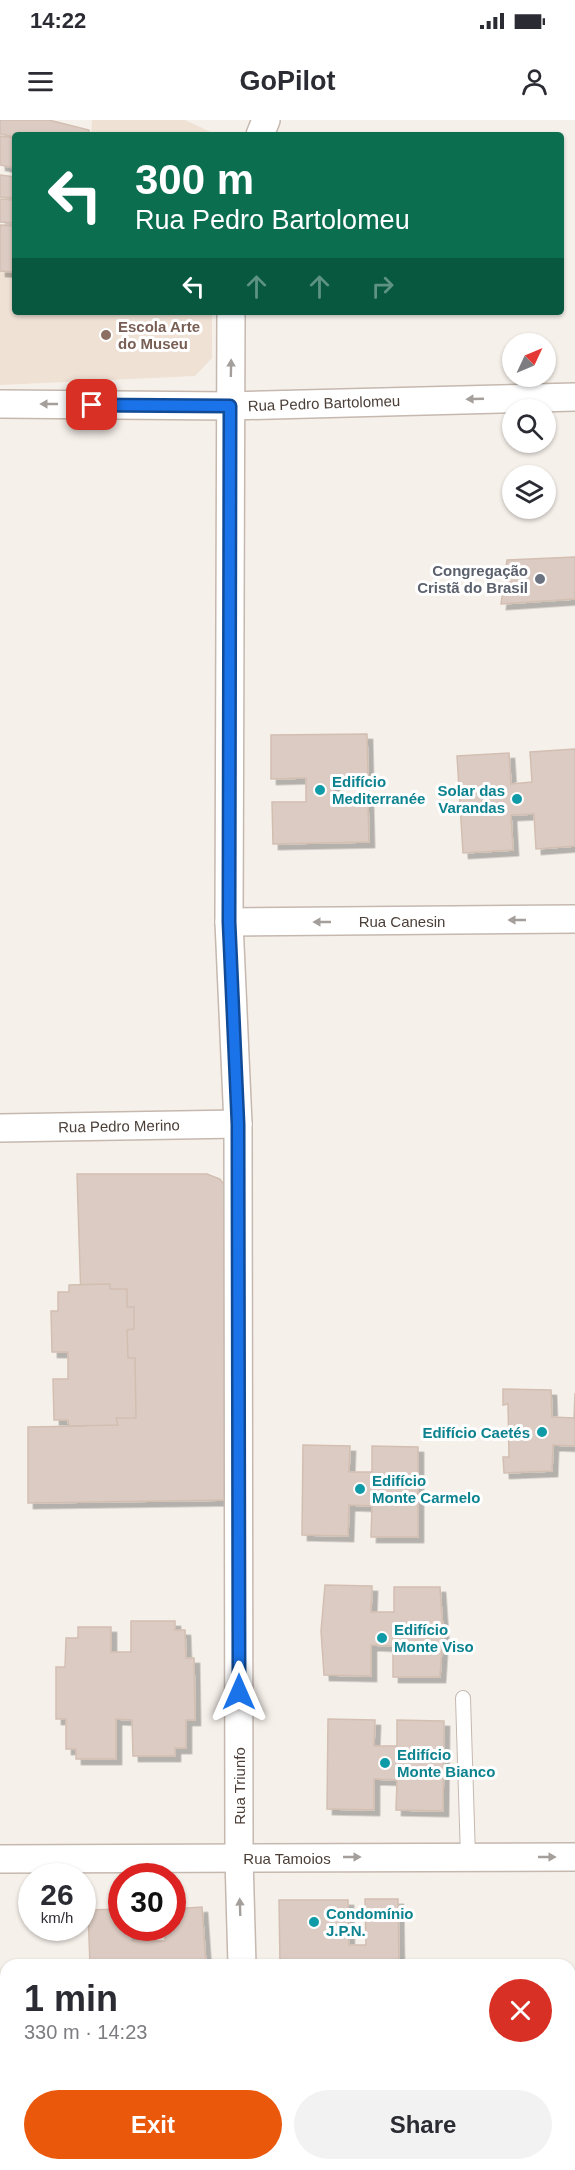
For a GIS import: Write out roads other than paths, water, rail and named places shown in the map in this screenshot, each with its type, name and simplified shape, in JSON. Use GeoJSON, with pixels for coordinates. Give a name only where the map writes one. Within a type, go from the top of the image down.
{"type":"FeatureCollection","features":[{"type":"Feature","properties":{"kind":"street","name":"Rua Triunfo"},"geometry":{"type":"LineString","coordinates":[[231,315],[229,922],[238,1124],[239,1857],[242,1959]]}},
{"type":"Feature","properties":{"kind":"street","name":"Rua Pedro Bartolomeu"},"geometry":{"type":"LineString","coordinates":[[0,404],[230,406],[575,396]]}},
{"type":"Feature","properties":{"kind":"street","name":"Rua Canesin"},"geometry":{"type":"LineString","coordinates":[[229,922],[575,920]]}},
{"type":"Feature","properties":{"kind":"street","name":"Rua Pedro Merino"},"geometry":{"type":"LineString","coordinates":[[0,1128],[238,1124]]}},
{"type":"Feature","properties":{"kind":"street","name":"Rua Tamoios"},"geometry":{"type":"LineString","coordinates":[[0,1859],[575,1857]]}},
{"type":"Feature","properties":{"kind":"lane"},"geometry":{"type":"LineString","coordinates":[[463,1698],[468,1857]]}},
{"type":"Feature","properties":{"kind":"place","name":"Escola Arte do Museu"},"geometry":{"type":"Point","coordinates":[106,335]}},
{"type":"Feature","properties":{"kind":"place","name":"Congregação Cristã do Brasil"},"geometry":{"type":"Point","coordinates":[540,579]}},
{"type":"Feature","properties":{"kind":"place","name":"Edifício Mediterranée"},"geometry":{"type":"Point","coordinates":[320,790]}},
{"type":"Feature","properties":{"kind":"place","name":"Solar das Varandas"},"geometry":{"type":"Point","coordinates":[517,799]}},
{"type":"Feature","properties":{"kind":"place","name":"Edifício Caetés"},"geometry":{"type":"Point","coordinates":[542,1432]}},
{"type":"Feature","properties":{"kind":"place","name":"Edifício Monte Carmelo"},"geometry":{"type":"Point","coordinates":[360,1489]}},
{"type":"Feature","properties":{"kind":"place","name":"Edifício Monte Viso"},"geometry":{"type":"Point","coordinates":[382,1638]}},
{"type":"Feature","properties":{"kind":"place","name":"Edifício Monte Bianco"},"geometry":{"type":"Point","coordinates":[385,1763]}},
{"type":"Feature","properties":{"kind":"place","name":"Condomínio J.P.N."},"geometry":{"type":"Point","coordinates":[314,1922]}}]}
